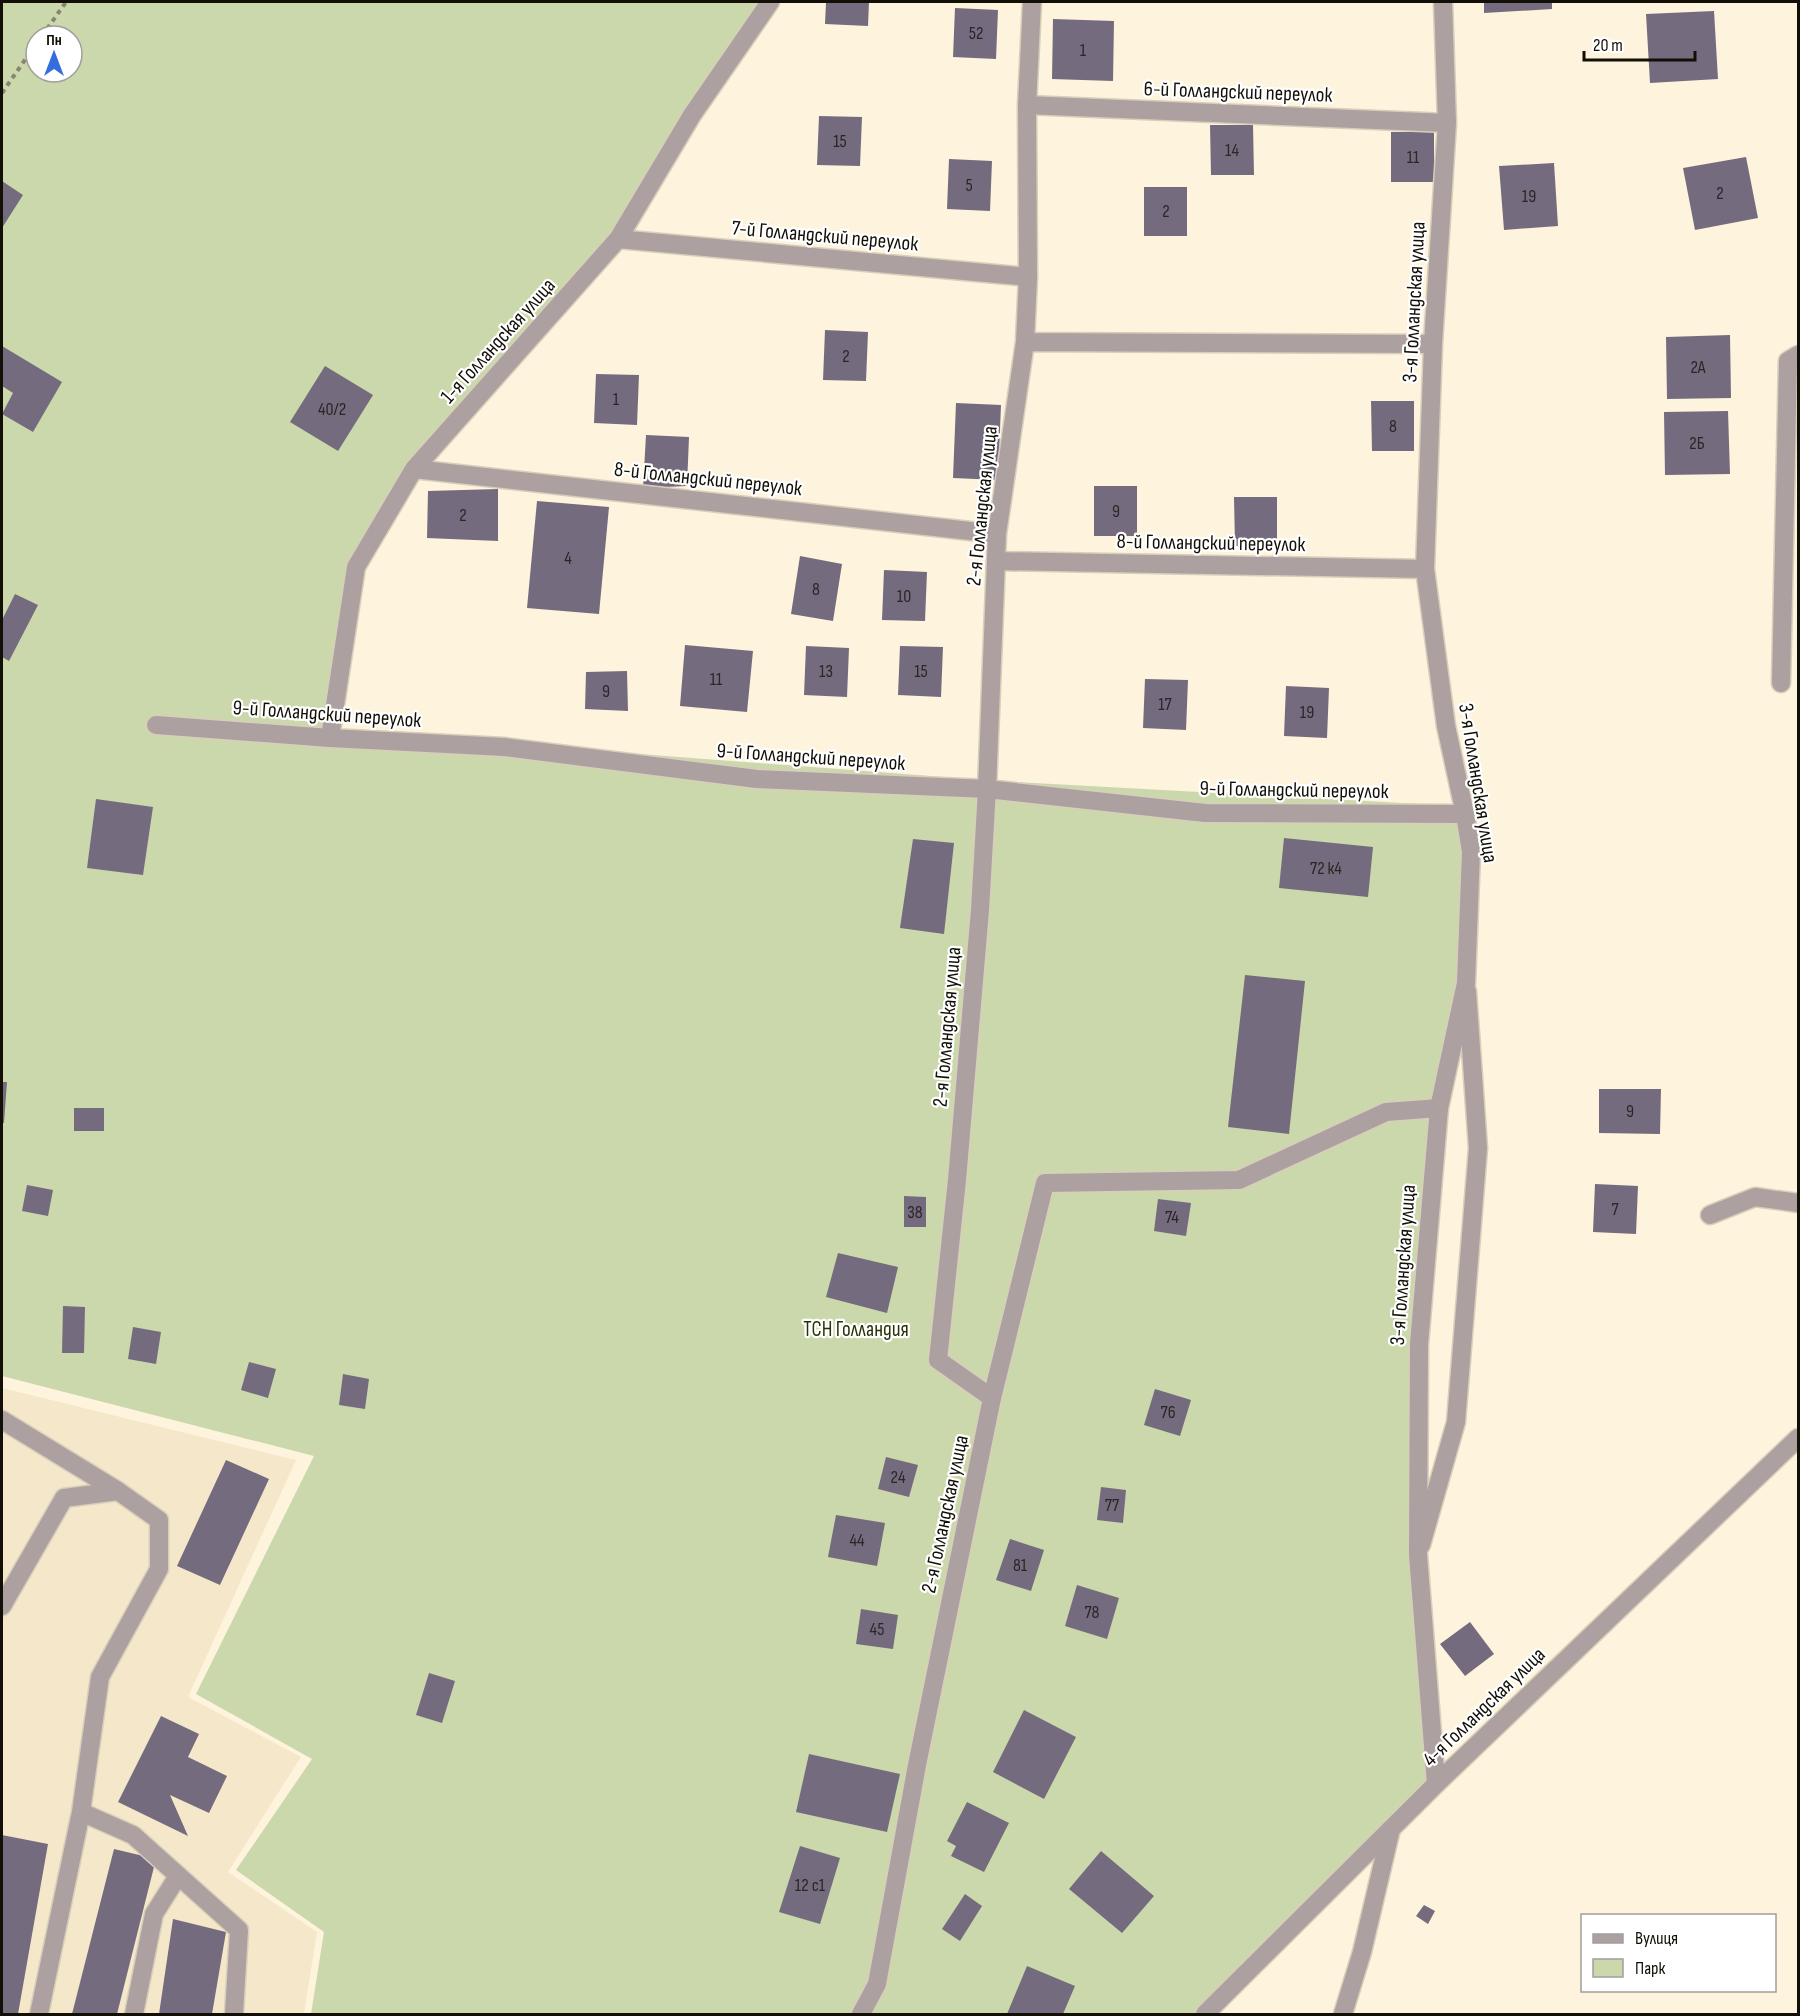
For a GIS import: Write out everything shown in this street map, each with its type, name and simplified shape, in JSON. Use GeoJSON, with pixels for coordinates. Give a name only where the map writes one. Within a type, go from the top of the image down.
{"type":"FeatureCollection","features":[{"type":"Feature","properties":{"kind":"street","name":"1-я Голландская улица"},"geometry":{"type":"LineString","coordinates":[[330,738],[356,567],[414,469],[618,239],[692,115],[770,2]]}},
{"type":"Feature","properties":{"kind":"street","name":"2-я Голландская улица"},"geometry":{"type":"LineString","coordinates":[[861,2014],[877,1984],[917,1765],[992,1398],[938,1360],[965,1085],[987,789],[997,534],[1025,342],[1028,277],[1027,105],[1032,2]]}},
{"type":"Feature","properties":{"kind":"street","name":"3-я Голландская улица"},"geometry":{"type":"LineString","coordinates":[[1436,1784],[1418,1555],[1419,1344],[1438,1108],[1466,983],[1471,852],[1446,726],[1425,569],[1433,344],[1447,123],[1443,2]]}},
{"type":"Feature","properties":{"kind":"street","name":"6-й Голландский переулок"},"geometry":{"type":"LineString","coordinates":[[1027,105],[1447,123]]}},
{"type":"Feature","properties":{"kind":"street","name":"7-й Голландский переулок"},"geometry":{"type":"LineString","coordinates":[[618,239],[1028,277]]}},
{"type":"Feature","properties":{"kind":"street"},"geometry":{"type":"LineString","coordinates":[[1025,342],[1433,344]]}},
{"type":"Feature","properties":{"kind":"street"},"geometry":{"type":"LineString","coordinates":[[1781,682],[1788,361],[1798,355]]}},
{"type":"Feature","properties":{"kind":"street","name":"8-й Голландский переулок"},"geometry":{"type":"LineString","coordinates":[[414,469],[997,534]]}},
{"type":"Feature","properties":{"kind":"street","name":"8-й Голландский переулок"},"geometry":{"type":"LineString","coordinates":[[996,561],[1425,569]]}},
{"type":"Feature","properties":{"kind":"street","name":"9-й Голландский переулок"},"geometry":{"type":"LineString","coordinates":[[156,725],[330,738],[504,747],[758,779],[987,789],[1205,813],[1465,814]]}},
{"type":"Feature","properties":{"kind":"street"},"geometry":{"type":"LineString","coordinates":[[1418,1555],[1456,1422],[1478,1148],[1466,983]]}},
{"type":"Feature","properties":{"kind":"street"},"geometry":{"type":"LineString","coordinates":[[992,1398],[1045,1183],[1239,1180],[1386,1112],[1438,1108]]}},
{"type":"Feature","properties":{"kind":"street"},"geometry":{"type":"LineString","coordinates":[[1710,1215],[1755,1197],[1798,1203]]}},
{"type":"Feature","properties":{"kind":"street"},"geometry":{"type":"LineString","coordinates":[[2,1420],[118,1491],[159,1520],[159,1569],[100,1677],[81,1812],[39,2014]]}},
{"type":"Feature","properties":{"kind":"street","name":"4-я Голландская улица"},"geometry":{"type":"LineString","coordinates":[[1205,2014],[1436,1784],[1798,1438]]}},
{"type":"Feature","properties":{"kind":"street"},"geometry":{"type":"LineString","coordinates":[[2,1606],[64,1498],[118,1491]]}},
{"type":"Feature","properties":{"kind":"street"},"geometry":{"type":"LineString","coordinates":[[81,1812],[133,1835],[239,1930],[234,2014]]}},
{"type":"Feature","properties":{"kind":"street"},"geometry":{"type":"LineString","coordinates":[[1343,2014],[1362,1953],[1391,1829]]}},
{"type":"Feature","properties":{"kind":"street"},"geometry":{"type":"LineString","coordinates":[[134,2014],[154,1914],[178,1876]]}},
{"type":"Feature","properties":{"kind":"path"},"geometry":{"type":"LineString","coordinates":[[50,24],[66,2]]}},
{"type":"Feature","properties":{"kind":"path"},"geometry":{"type":"LineString","coordinates":[[2,93],[24,61]]}},
{"type":"Feature","properties":{"kind":"shaded area"},"geometry":{"type":"Polygon","coordinates":[[[2,1388],[296,1460],[188,1697],[301,1757],[228,1872],[317,1932],[304,2014],[2,2014],[2,1388]]]}},
{"type":"Feature","properties":{"kind":"green space","name":"ТСН Голландия"},"geometry":{"type":"Polygon","coordinates":[[[2,2],[767,2],[589,263],[410,465],[350,567],[336,731],[997,781],[1457,806],[1464,853],[1459,983],[1412,1343],[1427,1782],[1195,2014],[311,2014],[324,1932],[236,1870],[312,1759],[196,1694],[314,1456],[2,1376],[2,2]]]}},
{"type":"Feature","properties":{"kind":"building"},"geometry":{"type":"Polygon","coordinates":[[[826,2],[869,2],[868,26],[825,24],[826,2]]]}},
{"type":"Feature","properties":{"kind":"building"},"geometry":{"type":"Polygon","coordinates":[[[1484,2],[1552,2],[1552,9],[1484,13],[1484,2]]]}},
{"type":"Feature","properties":{"kind":"building"},"geometry":{"type":"Polygon","coordinates":[[[955,8],[998,10],[996,59],[953,57],[955,8]]]}},
{"type":"Feature","properties":{"kind":"building"},"geometry":{"type":"Polygon","coordinates":[[[1714,11],[1718,79],[1650,83],[1646,14],[1714,11]]]}},
{"type":"Feature","properties":{"kind":"building"},"geometry":{"type":"Polygon","coordinates":[[[1053,19],[1114,21],[1113,81],[1052,79],[1053,19]]]}},
{"type":"Feature","properties":{"kind":"building"},"geometry":{"type":"Polygon","coordinates":[[[819,116],[862,117],[860,166],[817,165],[819,116]]]}},
{"type":"Feature","properties":{"kind":"building"},"geometry":{"type":"Polygon","coordinates":[[[1210,125],[1253,125],[1254,175],[1211,175],[1210,125]]]}},
{"type":"Feature","properties":{"kind":"building"},"geometry":{"type":"Polygon","coordinates":[[[1391,132],[1434,132],[1434,182],[1391,182],[1391,132]]]}},
{"type":"Feature","properties":{"kind":"building"},"geometry":{"type":"Polygon","coordinates":[[[1746,157],[1758,218],[1695,230],[1683,168],[1746,157]]]}},
{"type":"Feature","properties":{"kind":"building"},"geometry":{"type":"Polygon","coordinates":[[[949,159],[992,161],[990,211],[947,209],[949,159]]]}},
{"type":"Feature","properties":{"kind":"building"},"geometry":{"type":"Polygon","coordinates":[[[1554,163],[1558,226],[1504,230],[1499,166],[1554,163]]]}},
{"type":"Feature","properties":{"kind":"building"},"geometry":{"type":"Polygon","coordinates":[[[2,181],[23,195],[2,228],[2,181]]]}},
{"type":"Feature","properties":{"kind":"building"},"geometry":{"type":"Polygon","coordinates":[[[1144,187],[1187,187],[1187,236],[1144,236],[1144,187]]]}},
{"type":"Feature","properties":{"kind":"building"},"geometry":{"type":"Polygon","coordinates":[[[825,330],[868,332],[866,381],[823,380],[825,330]]]}},
{"type":"Feature","properties":{"kind":"building"},"geometry":{"type":"Polygon","coordinates":[[[1730,335],[1731,398],[1667,399],[1666,337],[1730,335]]]}},
{"type":"Feature","properties":{"kind":"building"},"geometry":{"type":"Polygon","coordinates":[[[2,346],[62,382],[33,432],[2,414],[13,393],[2,386],[2,346]]]}},
{"type":"Feature","properties":{"kind":"building"},"geometry":{"type":"Polygon","coordinates":[[[325,366],[373,395],[338,451],[290,422],[325,366]]]}},
{"type":"Feature","properties":{"kind":"building"},"geometry":{"type":"Polygon","coordinates":[[[596,374],[639,375],[637,425],[594,423],[596,374]]]}},
{"type":"Feature","properties":{"kind":"building"},"geometry":{"type":"Polygon","coordinates":[[[1371,401],[1414,401],[1414,451],[1372,451],[1371,401]]]}},
{"type":"Feature","properties":{"kind":"building"},"geometry":{"type":"Polygon","coordinates":[[[956,403],[1001,405],[998,480],[953,478],[956,403]]]}},
{"type":"Feature","properties":{"kind":"building"},"geometry":{"type":"Polygon","coordinates":[[[1728,411],[1730,474],[1665,475],[1664,412],[1728,411]]]}},
{"type":"Feature","properties":{"kind":"building"},"geometry":{"type":"Polygon","coordinates":[[[646,435],[689,437],[687,486],[643,488],[646,435]]]}},
{"type":"Feature","properties":{"kind":"building"},"geometry":{"type":"Polygon","coordinates":[[[1094,486],[1137,486],[1137,536],[1094,536],[1094,486]]]}},
{"type":"Feature","properties":{"kind":"building"},"geometry":{"type":"Polygon","coordinates":[[[498,489],[498,541],[427,538],[428,491],[498,489]]]}},
{"type":"Feature","properties":{"kind":"building"},"geometry":{"type":"Polygon","coordinates":[[[1234,497],[1277,497],[1277,546],[1235,546],[1234,497]]]}},
{"type":"Feature","properties":{"kind":"building"},"geometry":{"type":"Polygon","coordinates":[[[537,501],[609,507],[599,614],[527,608],[537,501]]]}},
{"type":"Feature","properties":{"kind":"building"},"geometry":{"type":"Polygon","coordinates":[[[800,556],[842,564],[833,621],[791,614],[800,556]]]}},
{"type":"Feature","properties":{"kind":"building"},"geometry":{"type":"Polygon","coordinates":[[[884,570],[927,572],[925,621],[882,620],[884,570]]]}},
{"type":"Feature","properties":{"kind":"building"},"geometry":{"type":"Polygon","coordinates":[[[15,594],[38,605],[9,661],[2,657],[2,620],[15,594]]]}},
{"type":"Feature","properties":{"kind":"building"},"geometry":{"type":"Polygon","coordinates":[[[685,645],[753,651],[747,712],[680,706],[685,645]]]}},
{"type":"Feature","properties":{"kind":"building"},"geometry":{"type":"Polygon","coordinates":[[[806,646],[849,648],[847,697],[804,695],[806,646]]]}},
{"type":"Feature","properties":{"kind":"building"},"geometry":{"type":"Polygon","coordinates":[[[900,646],[943,647],[941,697],[898,695],[900,646]]]}},
{"type":"Feature","properties":{"kind":"building"},"geometry":{"type":"Polygon","coordinates":[[[627,671],[628,711],[585,709],[586,672],[627,671]]]}},
{"type":"Feature","properties":{"kind":"building"},"geometry":{"type":"Polygon","coordinates":[[[1145,679],[1188,680],[1186,730],[1143,728],[1145,679]]]}},
{"type":"Feature","properties":{"kind":"building"},"geometry":{"type":"Polygon","coordinates":[[[1286,686],[1329,688],[1327,738],[1284,736],[1286,686]]]}},
{"type":"Feature","properties":{"kind":"building"},"geometry":{"type":"Polygon","coordinates":[[[96,799],[153,807],[143,875],[87,868],[96,799]]]}},
{"type":"Feature","properties":{"kind":"building"},"geometry":{"type":"Polygon","coordinates":[[[1284,838],[1373,847],[1368,897],[1279,888],[1284,838]]]}},
{"type":"Feature","properties":{"kind":"building"},"geometry":{"type":"Polygon","coordinates":[[[913,839],[954,843],[944,934],[900,928],[913,839]]]}},
{"type":"Feature","properties":{"kind":"building"},"geometry":{"type":"Polygon","coordinates":[[[1245,975],[1305,981],[1289,1134],[1228,1127],[1245,975]]]}},
{"type":"Feature","properties":{"kind":"building"},"geometry":{"type":"Polygon","coordinates":[[[2,1082],[7,1082],[4,1123],[2,1123],[2,1082]]]}},
{"type":"Feature","properties":{"kind":"building"},"geometry":{"type":"Polygon","coordinates":[[[1599,1089],[1661,1089],[1660,1134],[1599,1133],[1599,1089]]]}},
{"type":"Feature","properties":{"kind":"building"},"geometry":{"type":"Polygon","coordinates":[[[74,1108],[104,1108],[104,1131],[74,1131],[74,1108]]]}},
{"type":"Feature","properties":{"kind":"building"},"geometry":{"type":"Polygon","coordinates":[[[1595,1184],[1638,1186],[1636,1234],[1593,1232],[1595,1184]]]}},
{"type":"Feature","properties":{"kind":"building"},"geometry":{"type":"Polygon","coordinates":[[[27,1185],[53,1190],[48,1216],[22,1211],[27,1185]]]}},
{"type":"Feature","properties":{"kind":"building"},"geometry":{"type":"Polygon","coordinates":[[[904,1196],[926,1197],[926,1227],[904,1227],[904,1196]]]}},
{"type":"Feature","properties":{"kind":"building"},"geometry":{"type":"Polygon","coordinates":[[[1158,1199],[1191,1203],[1186,1236],[1154,1231],[1158,1199]]]}},
{"type":"Feature","properties":{"kind":"building"},"geometry":{"type":"Polygon","coordinates":[[[838,1253],[898,1267],[887,1313],[826,1297],[838,1253]]]}},
{"type":"Feature","properties":{"kind":"building"},"geometry":{"type":"Polygon","coordinates":[[[63,1306],[85,1307],[84,1353],[62,1353],[63,1306]]]}},
{"type":"Feature","properties":{"kind":"building"},"geometry":{"type":"Polygon","coordinates":[[[133,1327],[161,1332],[156,1364],[128,1359],[133,1327]]]}},
{"type":"Feature","properties":{"kind":"building"},"geometry":{"type":"Polygon","coordinates":[[[249,1362],[276,1369],[268,1398],[241,1390],[249,1362]]]}},
{"type":"Feature","properties":{"kind":"building"},"geometry":{"type":"Polygon","coordinates":[[[343,1374],[369,1379],[365,1409],[339,1405],[343,1374]]]}},
{"type":"Feature","properties":{"kind":"building"},"geometry":{"type":"Polygon","coordinates":[[[1155,1389],[1191,1400],[1180,1436],[1144,1425],[1155,1389]]]}},
{"type":"Feature","properties":{"kind":"building"},"geometry":{"type":"Polygon","coordinates":[[[886,1457],[918,1465],[909,1497],[878,1489],[886,1457]]]}},
{"type":"Feature","properties":{"kind":"building"},"geometry":{"type":"Polygon","coordinates":[[[226,1460],[269,1479],[220,1585],[177,1566],[226,1460]]]}},
{"type":"Feature","properties":{"kind":"building"},"geometry":{"type":"Polygon","coordinates":[[[1101,1487],[1126,1490],[1123,1523],[1097,1520],[1101,1487]]]}},
{"type":"Feature","properties":{"kind":"building"},"geometry":{"type":"Polygon","coordinates":[[[836,1515],[885,1523],[877,1566],[828,1557],[836,1515]]]}},
{"type":"Feature","properties":{"kind":"building"},"geometry":{"type":"Polygon","coordinates":[[[1010,1539],[1044,1550],[1031,1591],[996,1580],[1010,1539]]]}},
{"type":"Feature","properties":{"kind":"building"},"geometry":{"type":"Polygon","coordinates":[[[1077,1585],[1119,1598],[1107,1639],[1065,1626],[1077,1585]]]}},
{"type":"Feature","properties":{"kind":"building"},"geometry":{"type":"Polygon","coordinates":[[[861,1609],[898,1615],[893,1649],[856,1644],[861,1609]]]}},
{"type":"Feature","properties":{"kind":"building"},"geometry":{"type":"Polygon","coordinates":[[[1470,1622],[1494,1654],[1465,1676],[1440,1644],[1470,1622]]]}},
{"type":"Feature","properties":{"kind":"building"},"geometry":{"type":"Polygon","coordinates":[[[429,1673],[455,1681],[442,1723],[416,1715],[429,1673]]]}},
{"type":"Feature","properties":{"kind":"building"},"geometry":{"type":"Polygon","coordinates":[[[1024,1710],[1076,1737],[1044,1799],[993,1772],[1024,1710]]]}},
{"type":"Feature","properties":{"kind":"building"},"geometry":{"type":"Polygon","coordinates":[[[161,1716],[199,1734],[188,1757],[227,1776],[209,1813],[170,1795],[188,1836],[118,1802],[161,1716]]]}},
{"type":"Feature","properties":{"kind":"building"},"geometry":{"type":"Polygon","coordinates":[[[809,1754],[900,1774],[887,1832],[796,1812],[809,1754]]]}},
{"type":"Feature","properties":{"kind":"building"},"geometry":{"type":"Polygon","coordinates":[[[967,1802],[1009,1823],[984,1872],[951,1856],[956,1846],[947,1841],[967,1802]]]}},
{"type":"Feature","properties":{"kind":"building"},"geometry":{"type":"Polygon","coordinates":[[[2,1835],[48,1844],[18,2014],[2,2014],[2,1835]]]}},
{"type":"Feature","properties":{"kind":"building"},"geometry":{"type":"Polygon","coordinates":[[[800,1846],[840,1858],[820,1924],[779,1912],[800,1846]]]}},
{"type":"Feature","properties":{"kind":"building"},"geometry":{"type":"Polygon","coordinates":[[[114,1849],[156,1859],[117,2014],[72,2014],[114,1849]]]}},
{"type":"Feature","properties":{"kind":"building"},"geometry":{"type":"Polygon","coordinates":[[[1101,1851],[1154,1896],[1122,1933],[1069,1889],[1101,1851]]]}},
{"type":"Feature","properties":{"kind":"building"},"geometry":{"type":"Polygon","coordinates":[[[965,1894],[982,1906],[960,1941],[942,1929],[965,1894]]]}},
{"type":"Feature","properties":{"kind":"building"},"geometry":{"type":"Polygon","coordinates":[[[1424,1905],[1435,1911],[1428,1924],[1416,1916],[1424,1905]]]}},
{"type":"Feature","properties":{"kind":"building"},"geometry":{"type":"Polygon","coordinates":[[[173,1919],[226,1932],[212,2014],[159,2014],[173,1919]]]}},
{"type":"Feature","properties":{"kind":"building"},"geometry":{"type":"Polygon","coordinates":[[[1027,1966],[1075,1986],[1063,2014],[1007,2014],[1027,1966]]]}}]}
